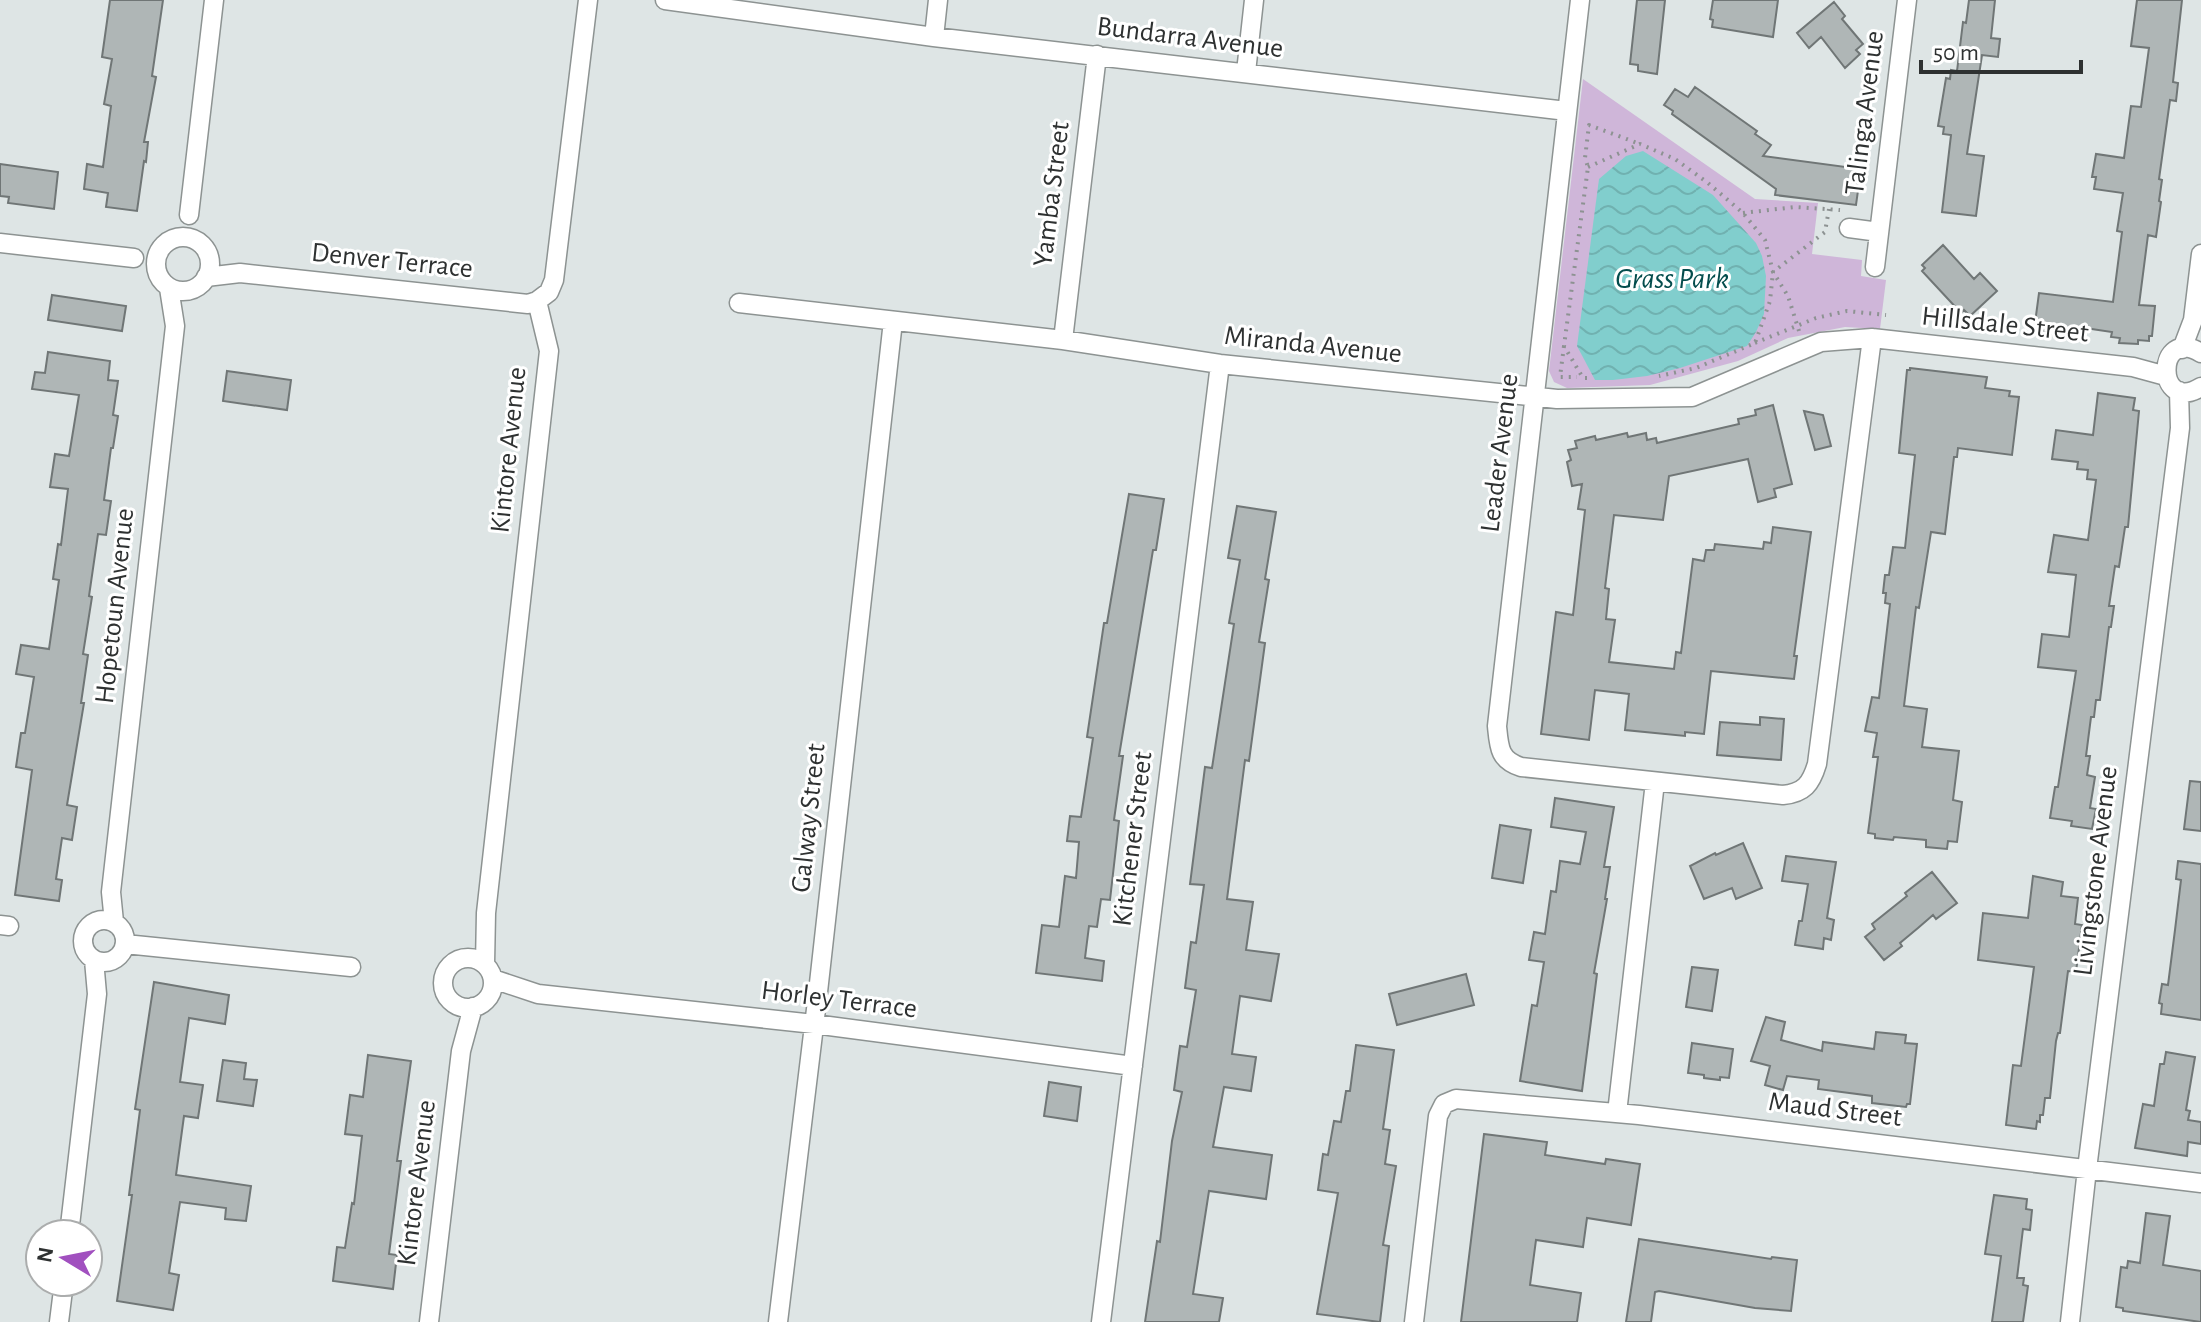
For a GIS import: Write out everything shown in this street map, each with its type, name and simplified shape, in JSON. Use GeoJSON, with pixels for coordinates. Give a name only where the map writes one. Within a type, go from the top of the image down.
{"type":"FeatureCollection","features":[{"type":"Feature","properties":{"kind":"street"},"geometry":{"type":"LineString","coordinates":[[134,258],[177,290],[200,283],[210,265],[189,215],[214,0]]}},
{"type":"Feature","properties":{"kind":"street"},"geometry":{"type":"LineString","coordinates":[[537,301],[549,292],[554,280],[588,0]]}},
{"type":"Feature","properties":{"kind":"street","name":"Bundarra Avenue"},"geometry":{"type":"LineString","coordinates":[[665,0],[934,37],[1567,111]]}},
{"type":"Feature","properties":{"kind":"street"},"geometry":{"type":"LineString","coordinates":[[934,37],[938,0]]}},
{"type":"Feature","properties":{"kind":"street"},"geometry":{"type":"LineString","coordinates":[[1246,72],[1254,0]]}},
{"type":"Feature","properties":{"kind":"street","name":"Leader Avenue"},"geometry":{"type":"LineString","coordinates":[[1580,0],[1497,726],[1502,754],[1509,763],[1521,767],[1783,795],[1805,789],[1813,778],[1817,764],[1872,338]]}},
{"type":"Feature","properties":{"kind":"street","name":"Talinga Avenue"},"geometry":{"type":"LineString","coordinates":[[1875,267],[1907,0]]}},
{"type":"Feature","properties":{"kind":"street","name":"Yamba Street"},"geometry":{"type":"LineString","coordinates":[[1063,340],[1097,55]]}},
{"type":"Feature","properties":{"kind":"street"},"geometry":{"type":"LineString","coordinates":[[164,280],[156,258],[189,215]]}},
{"type":"Feature","properties":{"kind":"street","name":"Talinga Avenue"},"geometry":{"type":"LineString","coordinates":[[1850,219],[1879,232]]}},
{"type":"Feature","properties":{"kind":"street"},"geometry":{"type":"LineString","coordinates":[[0,243],[134,258],[182,237],[191,238],[204,250]]}},
{"type":"Feature","properties":{"kind":"street","name":"Denver Terrace"},"geometry":{"type":"LineString","coordinates":[[204,250],[240,273]]}},
{"type":"Feature","properties":{"kind":"street"},"geometry":{"type":"LineString","coordinates":[[2192,390],[2169,382],[2166,369],[2176,351],[2193,351],[2193,320],[2201,254]]}},
{"type":"Feature","properties":{"kind":"street","name":"Denver Terrace"},"geometry":{"type":"LineString","coordinates":[[200,283],[240,273],[528,304],[537,301]]}},
{"type":"Feature","properties":{"kind":"street","name":"Hopetoun Avenue"},"geometry":{"type":"LineString","coordinates":[[106,922],[175,326],[164,280]]}},
{"type":"Feature","properties":{"kind":"street","name":"Hopetoun Avenue"},"geometry":{"type":"LineString","coordinates":[[175,326],[200,283]]}},
{"type":"Feature","properties":{"kind":"street","name":"Kintore Avenue"},"geometry":{"type":"LineString","coordinates":[[482,967],[549,351],[537,301]]}},
{"type":"Feature","properties":{"kind":"street","name":"Miranda Avenue"},"geometry":{"type":"LineString","coordinates":[[739,303],[1063,340],[1220,364],[1557,399],[1692,397],[1821,342],[1872,338]]}},
{"type":"Feature","properties":{"kind":"street","name":"Galway Street"},"geometry":{"type":"LineString","coordinates":[[778,1322],[893,321]]}},
{"type":"Feature","properties":{"kind":"street","name":"Hillsdale Street"},"geometry":{"type":"LineString","coordinates":[[1872,338],[2166,369]]}},
{"type":"Feature","properties":{"kind":"street","name":"Kitchener Street"},"geometry":{"type":"LineString","coordinates":[[1101,1322],[1220,364]]}},
{"type":"Feature","properties":{"kind":"street","name":"Livingstone Avenue"},"geometry":{"type":"LineString","coordinates":[[2070,1322],[2180,428],[2192,390]]}},
{"type":"Feature","properties":{"kind":"street"},"geometry":{"type":"LineString","coordinates":[[1617,1113],[1655,782]]}},
{"type":"Feature","properties":{"kind":"street"},"geometry":{"type":"LineString","coordinates":[[106,922],[120,928],[125,944],[117,958],[102,961],[83,947],[83,939],[90,925],[106,922]]}},
{"type":"Feature","properties":{"kind":"street"},"geometry":{"type":"LineString","coordinates":[[125,944],[351,967]]}},
{"type":"Feature","properties":{"kind":"street"},"geometry":{"type":"LineString","coordinates":[[458,960],[482,967],[490,994],[472,1005],[445,994],[443,981],[451,965],[458,960]]}},
{"type":"Feature","properties":{"kind":"street"},"geometry":{"type":"LineString","coordinates":[[71,1218],[102,961]]}},
{"type":"Feature","properties":{"kind":"street","name":"Horley Terrace"},"geometry":{"type":"LineString","coordinates":[[482,967],[538,994]]}},
{"type":"Feature","properties":{"kind":"street","name":"Horley Terrace"},"geometry":{"type":"LineString","coordinates":[[472,1005],[538,994],[814,1024],[1133,1066]]}},
{"type":"Feature","properties":{"kind":"street","name":"Kintore Avenue"},"geometry":{"type":"LineString","coordinates":[[429,1322],[461,1051],[472,1005]]}},
{"type":"Feature","properties":{"kind":"street","name":"Maud Street"},"geometry":{"type":"LineString","coordinates":[[1414,1322],[1438,1116],[1449,1100],[1617,1113],[2201,1183]]}},
{"type":"Feature","properties":{"kind":"street"},"geometry":{"type":"LineString","coordinates":[[59,1322],[62,1298]]}},
{"type":"Feature","properties":{"kind":"path"},"geometry":{"type":"LineString","coordinates":[[1597,379],[1560,377],[1588,167],[1585,158],[1589,125],[1675,159],[1743,213],[1765,240],[1773,272],[1788,296],[1804,349]]}},
{"type":"Feature","properties":{"kind":"path"},"geometry":{"type":"LineString","coordinates":[[1588,167],[1640,144]]}},
{"type":"Feature","properties":{"kind":"path"},"geometry":{"type":"LineString","coordinates":[[1743,213],[1795,207],[1829,209],[1850,219]]}},
{"type":"Feature","properties":{"kind":"path"},"geometry":{"type":"LineString","coordinates":[[1652,378],[1696,368],[1755,343],[1770,301],[1773,272],[1825,232],[1829,209]]}},
{"type":"Feature","properties":{"kind":"path"},"geometry":{"type":"LineString","coordinates":[[1564,346],[1583,378]]}},
{"type":"Feature","properties":{"kind":"shaded area"},"geometry":{"type":"Polygon","coordinates":[[[1583,79],[1755,199],[1818,203],[1812,254],[1862,260],[1861,276],[1886,280],[1880,329],[1845,327],[1788,338],[1738,361],[1650,385],[1567,388],[1554,382],[1549,371],[1583,79]]]}},
{"type":"Feature","properties":{"kind":"water","name":"Grass Park"},"geometry":{"type":"Polygon","coordinates":[[[1643,151],[1713,195],[1756,243],[1766,276],[1764,314],[1747,346],[1647,376],[1595,380],[1577,346],[1599,179],[1626,156],[1643,151]]]}},
{"type":"Feature","properties":{"kind":"building"},"geometry":{"type":"Polygon","coordinates":[[[110,0],[163,0],[152,76],[156,77],[144,142],[148,142],[146,162],[137,211],[106,207],[108,193],[84,189],[87,164],[103,167],[111,106],[104,104],[112,59],[102,57],[110,0]]]}},
{"type":"Feature","properties":{"kind":"building"},"geometry":{"type":"Polygon","coordinates":[[[1637,0],[1665,0],[1657,74],[1638,71],[1638,65],[1630,64],[1637,0]]]}},
{"type":"Feature","properties":{"kind":"building"},"geometry":{"type":"Polygon","coordinates":[[[1713,0],[1778,0],[1773,37],[1712,27],[1713,0]]]}},
{"type":"Feature","properties":{"kind":"building"},"geometry":{"type":"Polygon","coordinates":[[[1969,0],[1995,0],[1991,38],[2000,39],[1998,57],[1982,55],[1967,154],[1984,156],[1976,216],[1942,212],[1951,135],[1943,134],[1944,127],[1938,126],[1946,78],[1950,79],[1951,70],[1957,71],[1969,0]]]}},
{"type":"Feature","properties":{"kind":"building"},"geometry":{"type":"Polygon","coordinates":[[[2137,0],[2182,0],[2173,82],[2178,83],[2176,101],[2170,100],[2159,179],[2162,180],[2161,202],[2156,237],[2148,235],[2139,305],[2155,306],[2152,336],[2149,336],[2149,341],[2138,340],[2138,344],[2119,343],[2120,338],[2111,337],[2112,332],[2078,327],[2078,333],[2070,332],[2069,336],[2040,331],[2041,323],[2035,323],[2039,293],[2113,302],[2122,232],[2117,231],[2123,193],[2094,189],[2096,177],[2092,177],[2096,154],[2124,158],[2131,106],[2141,107],[2149,48],[2131,46],[2137,0]]]}},
{"type":"Feature","properties":{"kind":"building"},"geometry":{"type":"Polygon","coordinates":[[[1834,2],[1845,16],[1842,19],[1863,44],[1856,50],[1860,54],[1845,68],[1821,37],[1809,48],[1797,33],[1834,2]]]}},
{"type":"Feature","properties":{"kind":"building"},"geometry":{"type":"Polygon","coordinates":[[[1695,87],[1757,131],[1755,134],[1771,145],[1763,156],[1861,169],[1856,205],[1775,195],[1776,189],[1664,105],[1675,89],[1688,97],[1695,87]]]}},
{"type":"Feature","properties":{"kind":"building"},"geometry":{"type":"Polygon","coordinates":[[[0,164],[58,172],[54,209],[8,203],[9,197],[0,196],[0,164]]]}},
{"type":"Feature","properties":{"kind":"building"},"geometry":{"type":"Polygon","coordinates":[[[1943,245],[1974,279],[1980,273],[1997,291],[1970,316],[1964,310],[1961,313],[1922,271],[1925,268],[1922,265],[1943,245]]]}},
{"type":"Feature","properties":{"kind":"building"},"geometry":{"type":"Polygon","coordinates":[[[52,295],[126,306],[122,331],[48,320],[52,295]]]}},
{"type":"Feature","properties":{"kind":"building"},"geometry":{"type":"Polygon","coordinates":[[[48,352],[110,361],[108,380],[118,381],[113,415],[118,416],[104,500],[111,501],[106,535],[98,534],[89,596],[92,597],[83,654],[88,655],[81,703],[84,703],[67,805],[77,807],[72,840],[62,838],[56,879],[62,880],[59,901],[15,895],[32,770],[16,767],[34,677],[16,674],[21,645],[49,649],[59,580],[53,579],[68,489],[50,487],[55,454],[69,456],[79,395],[32,389],[35,372],[45,373],[48,352]]]}},
{"type":"Feature","properties":{"kind":"building"},"geometry":{"type":"Polygon","coordinates":[[[1907,370],[1987,377],[1985,388],[2010,391],[2009,396],[2019,397],[2012,455],[1958,448],[1957,457],[1954,457],[1945,534],[1931,532],[1919,608],[1916,607],[1904,706],[1927,709],[1922,747],[1959,751],[1953,800],[1962,802],[1957,842],[1948,841],[1947,849],[1926,847],[1926,840],[1875,838],[1875,834],[1868,833],[1878,757],[1873,757],[1877,733],[1865,731],[1872,697],[1879,698],[1890,604],[1885,603],[1886,593],[1883,593],[1885,575],[1889,575],[1893,547],[1905,548],[1915,455],[1899,453],[1907,370]]]}},
{"type":"Feature","properties":{"kind":"building"},"geometry":{"type":"Polygon","coordinates":[[[227,371],[291,380],[287,410],[223,401],[227,371]]]}},
{"type":"Feature","properties":{"kind":"building"},"geometry":{"type":"Polygon","coordinates":[[[2098,393],[2135,398],[2133,410],[2139,411],[2128,527],[2125,527],[2119,567],[2115,566],[2109,606],[2114,606],[2100,700],[2096,700],[2094,717],[2091,717],[2086,756],[2090,756],[2087,775],[2095,777],[2090,808],[2096,809],[2092,829],[2071,826],[2072,821],[2050,818],[2055,787],[2058,787],[2076,671],[2038,667],[2042,634],[2069,637],[2076,575],[2048,572],[2054,535],[2088,540],[2096,480],[2087,479],[2088,470],[2077,469],[2078,462],[2052,459],[2056,430],[2093,435],[2098,393]]]}},
{"type":"Feature","properties":{"kind":"building"},"geometry":{"type":"Polygon","coordinates":[[[1773,405],[1792,484],[1774,489],[1776,497],[1758,502],[1748,459],[1669,476],[1663,520],[1614,515],[1605,588],[1609,589],[1606,619],[1615,620],[1609,662],[1674,669],[1676,652],[1681,653],[1693,559],[1704,561],[1706,550],[1714,550],[1715,544],[1763,549],[1764,542],[1771,543],[1773,527],[1811,532],[1794,656],[1797,656],[1794,679],[1711,671],[1704,734],[1685,732],[1685,736],[1625,730],[1629,694],[1595,690],[1589,740],[1541,734],[1556,612],[1573,615],[1585,510],[1578,509],[1582,484],[1572,486],[1568,450],[1577,448],[1575,441],[1627,433],[1628,437],[1646,433],[1647,440],[1656,438],[1657,443],[1739,424],[1738,419],[1756,415],[1755,410],[1773,405]]]}},
{"type":"Feature","properties":{"kind":"building"},"geometry":{"type":"Polygon","coordinates":[[[1804,411],[1823,415],[1831,446],[1815,450],[1804,411]]]}},
{"type":"Feature","properties":{"kind":"building"},"geometry":{"type":"Polygon","coordinates":[[[1129,494],[1164,499],[1119,756],[1123,756],[1114,820],[1119,821],[1110,900],[1101,899],[1097,927],[1089,926],[1085,958],[1104,961],[1102,981],[1036,973],[1042,925],[1059,927],[1065,876],[1076,878],[1079,842],[1067,841],[1070,816],[1081,817],[1093,738],[1087,737],[1104,623],[1107,623],[1129,494]]]}},
{"type":"Feature","properties":{"kind":"building"},"geometry":{"type":"Polygon","coordinates":[[[1237,506],[1276,512],[1259,642],[1265,643],[1249,761],[1245,760],[1227,899],[1253,902],[1246,950],[1279,954],[1271,1001],[1240,996],[1232,1054],[1256,1057],[1251,1091],[1224,1087],[1213,1147],[1272,1155],[1266,1199],[1209,1191],[1193,1294],[1223,1298],[1219,1322],[1145,1322],[1182,1092],[1174,1090],[1180,1046],[1187,1047],[1196,990],[1185,988],[1191,942],[1196,943],[1204,885],[1190,884],[1205,767],[1212,768],[1234,624],[1229,623],[1240,560],[1228,558],[1237,506]]]}},
{"type":"Feature","properties":{"kind":"building"},"geometry":{"type":"Polygon","coordinates":[[[1760,717],[1784,719],[1781,760],[1717,755],[1720,722],[1760,725],[1760,717]]]}},
{"type":"Feature","properties":{"kind":"building"},"geometry":{"type":"Polygon","coordinates":[[[2190,781],[2201,782],[2201,831],[2184,829],[2190,781]]]}},
{"type":"Feature","properties":{"kind":"building"},"geometry":{"type":"Polygon","coordinates":[[[1555,798],[1614,807],[1604,867],[1610,867],[1607,899],[1594,973],[1597,974],[1582,1091],[1520,1081],[1532,1005],[1537,1006],[1544,962],[1529,960],[1534,932],[1545,934],[1551,891],[1556,892],[1560,861],[1580,864],[1586,832],[1551,827],[1555,798]]]}},
{"type":"Feature","properties":{"kind":"building"},"geometry":{"type":"Polygon","coordinates":[[[1500,825],[1531,830],[1523,883],[1492,878],[1500,825]]]}},
{"type":"Feature","properties":{"kind":"building"},"geometry":{"type":"Polygon","coordinates":[[[1743,843],[1762,888],[1736,899],[1732,888],[1704,899],[1690,866],[1743,843]]]}},
{"type":"Feature","properties":{"kind":"building"},"geometry":{"type":"Polygon","coordinates":[[[1786,856],[1836,862],[1827,918],[1834,920],[1831,940],[1824,938],[1823,949],[1795,945],[1808,884],[1782,881],[1786,856]]]}},
{"type":"Feature","properties":{"kind":"building"},"geometry":{"type":"Polygon","coordinates":[[[2178,861],[2201,864],[2201,1020],[2161,1014],[2162,1004],[2159,1003],[2162,984],[2168,985],[2181,880],[2176,879],[2178,861]]]}},
{"type":"Feature","properties":{"kind":"building"},"geometry":{"type":"Polygon","coordinates":[[[1932,872],[1957,903],[1936,919],[1933,915],[1884,960],[1865,937],[1875,929],[1872,924],[1932,872]]]}},
{"type":"Feature","properties":{"kind":"building"},"geometry":{"type":"Polygon","coordinates":[[[2033,876],[2063,882],[2061,896],[2078,898],[2075,924],[2082,925],[2076,972],[2068,971],[2050,1098],[2045,1098],[2043,1115],[2040,1115],[2040,1122],[2037,1121],[2036,1129],[2006,1125],[2013,1065],[2021,1066],[2034,967],[1978,960],[1983,913],[2028,918],[2033,876]]]}},
{"type":"Feature","properties":{"kind":"building"},"geometry":{"type":"Polygon","coordinates":[[[1692,967],[1718,970],[1712,1011],[1686,1007],[1692,967]]]}},
{"type":"Feature","properties":{"kind":"building"},"geometry":{"type":"Polygon","coordinates":[[[1466,974],[1474,1005],[1397,1025],[1389,994],[1466,974]]]}},
{"type":"Feature","properties":{"kind":"building"},"geometry":{"type":"Polygon","coordinates":[[[154,982],[229,995],[225,1024],[189,1018],[180,1082],[203,1085],[198,1118],[184,1116],[176,1175],[251,1186],[246,1221],[225,1219],[226,1208],[180,1202],[169,1273],[179,1275],[173,1310],[117,1301],[140,1110],[135,1109],[154,982]]]}},
{"type":"Feature","properties":{"kind":"building"},"geometry":{"type":"Polygon","coordinates":[[[1766,1017],[1785,1022],[1781,1040],[1822,1051],[1823,1042],[1874,1049],[1876,1032],[1906,1035],[1905,1043],[1917,1044],[1910,1104],[1906,1107],[1872,1103],[1872,1096],[1818,1089],[1819,1080],[1787,1076],[1783,1090],[1765,1085],[1770,1066],[1751,1061],[1766,1017]]]}},
{"type":"Feature","properties":{"kind":"building"},"geometry":{"type":"Polygon","coordinates":[[[1692,1043],[1733,1049],[1729,1078],[1720,1077],[1720,1080],[1688,1073],[1692,1043]]]}},
{"type":"Feature","properties":{"kind":"building"},"geometry":{"type":"Polygon","coordinates":[[[1356,1045],[1394,1050],[1383,1129],[1390,1130],[1385,1164],[1396,1166],[1383,1245],[1389,1246],[1380,1322],[1317,1314],[1338,1193],[1318,1190],[1323,1154],[1328,1155],[1334,1121],[1341,1122],[1346,1091],[1350,1091],[1356,1045]]]}},
{"type":"Feature","properties":{"kind":"building"},"geometry":{"type":"Polygon","coordinates":[[[2166,1052],[2195,1057],[2186,1110],[2190,1111],[2188,1120],[2201,1122],[2201,1144],[2188,1142],[2187,1156],[2135,1148],[2143,1104],[2154,1106],[2160,1064],[2164,1064],[2166,1052]]]}},
{"type":"Feature","properties":{"kind":"building"},"geometry":{"type":"Polygon","coordinates":[[[368,1055],[411,1061],[397,1161],[401,1161],[389,1254],[397,1255],[393,1289],[333,1281],[337,1247],[345,1248],[354,1204],[362,1136],[345,1134],[350,1095],[363,1097],[368,1055]]]}},
{"type":"Feature","properties":{"kind":"building"},"geometry":{"type":"Polygon","coordinates":[[[223,1060],[246,1063],[244,1079],[257,1080],[253,1106],[217,1101],[223,1060]]]}},
{"type":"Feature","properties":{"kind":"building"},"geometry":{"type":"Polygon","coordinates":[[[1049,1082],[1081,1087],[1077,1121],[1044,1116],[1049,1082]]]}},
{"type":"Feature","properties":{"kind":"building"},"geometry":{"type":"Polygon","coordinates":[[[1484,1134],[1547,1142],[1545,1155],[1605,1164],[1606,1159],[1640,1164],[1631,1225],[1587,1218],[1583,1247],[1536,1240],[1530,1285],[1581,1293],[1577,1322],[1461,1322],[1484,1134]]]}},
{"type":"Feature","properties":{"kind":"building"},"geometry":{"type":"Polygon","coordinates":[[[1994,1195],[2027,1199],[2026,1209],[2032,1210],[2030,1230],[2023,1229],[2017,1278],[2024,1278],[2023,1285],[2028,1286],[2023,1322],[1992,1322],[2001,1256],[1985,1254],[1994,1195]]]}},
{"type":"Feature","properties":{"kind":"building"},"geometry":{"type":"Polygon","coordinates":[[[2146,1213],[2170,1216],[2163,1265],[2201,1271],[2201,1322],[2123,1311],[2123,1308],[2116,1307],[2121,1267],[2127,1268],[2128,1261],[2140,1263],[2146,1213]]]}},
{"type":"Feature","properties":{"kind":"building"},"geometry":{"type":"Polygon","coordinates":[[[1639,1239],[1771,1259],[1797,1260],[1791,1311],[1755,1308],[1659,1291],[1655,1292],[1651,1322],[1626,1322],[1639,1239]]]}}]}
